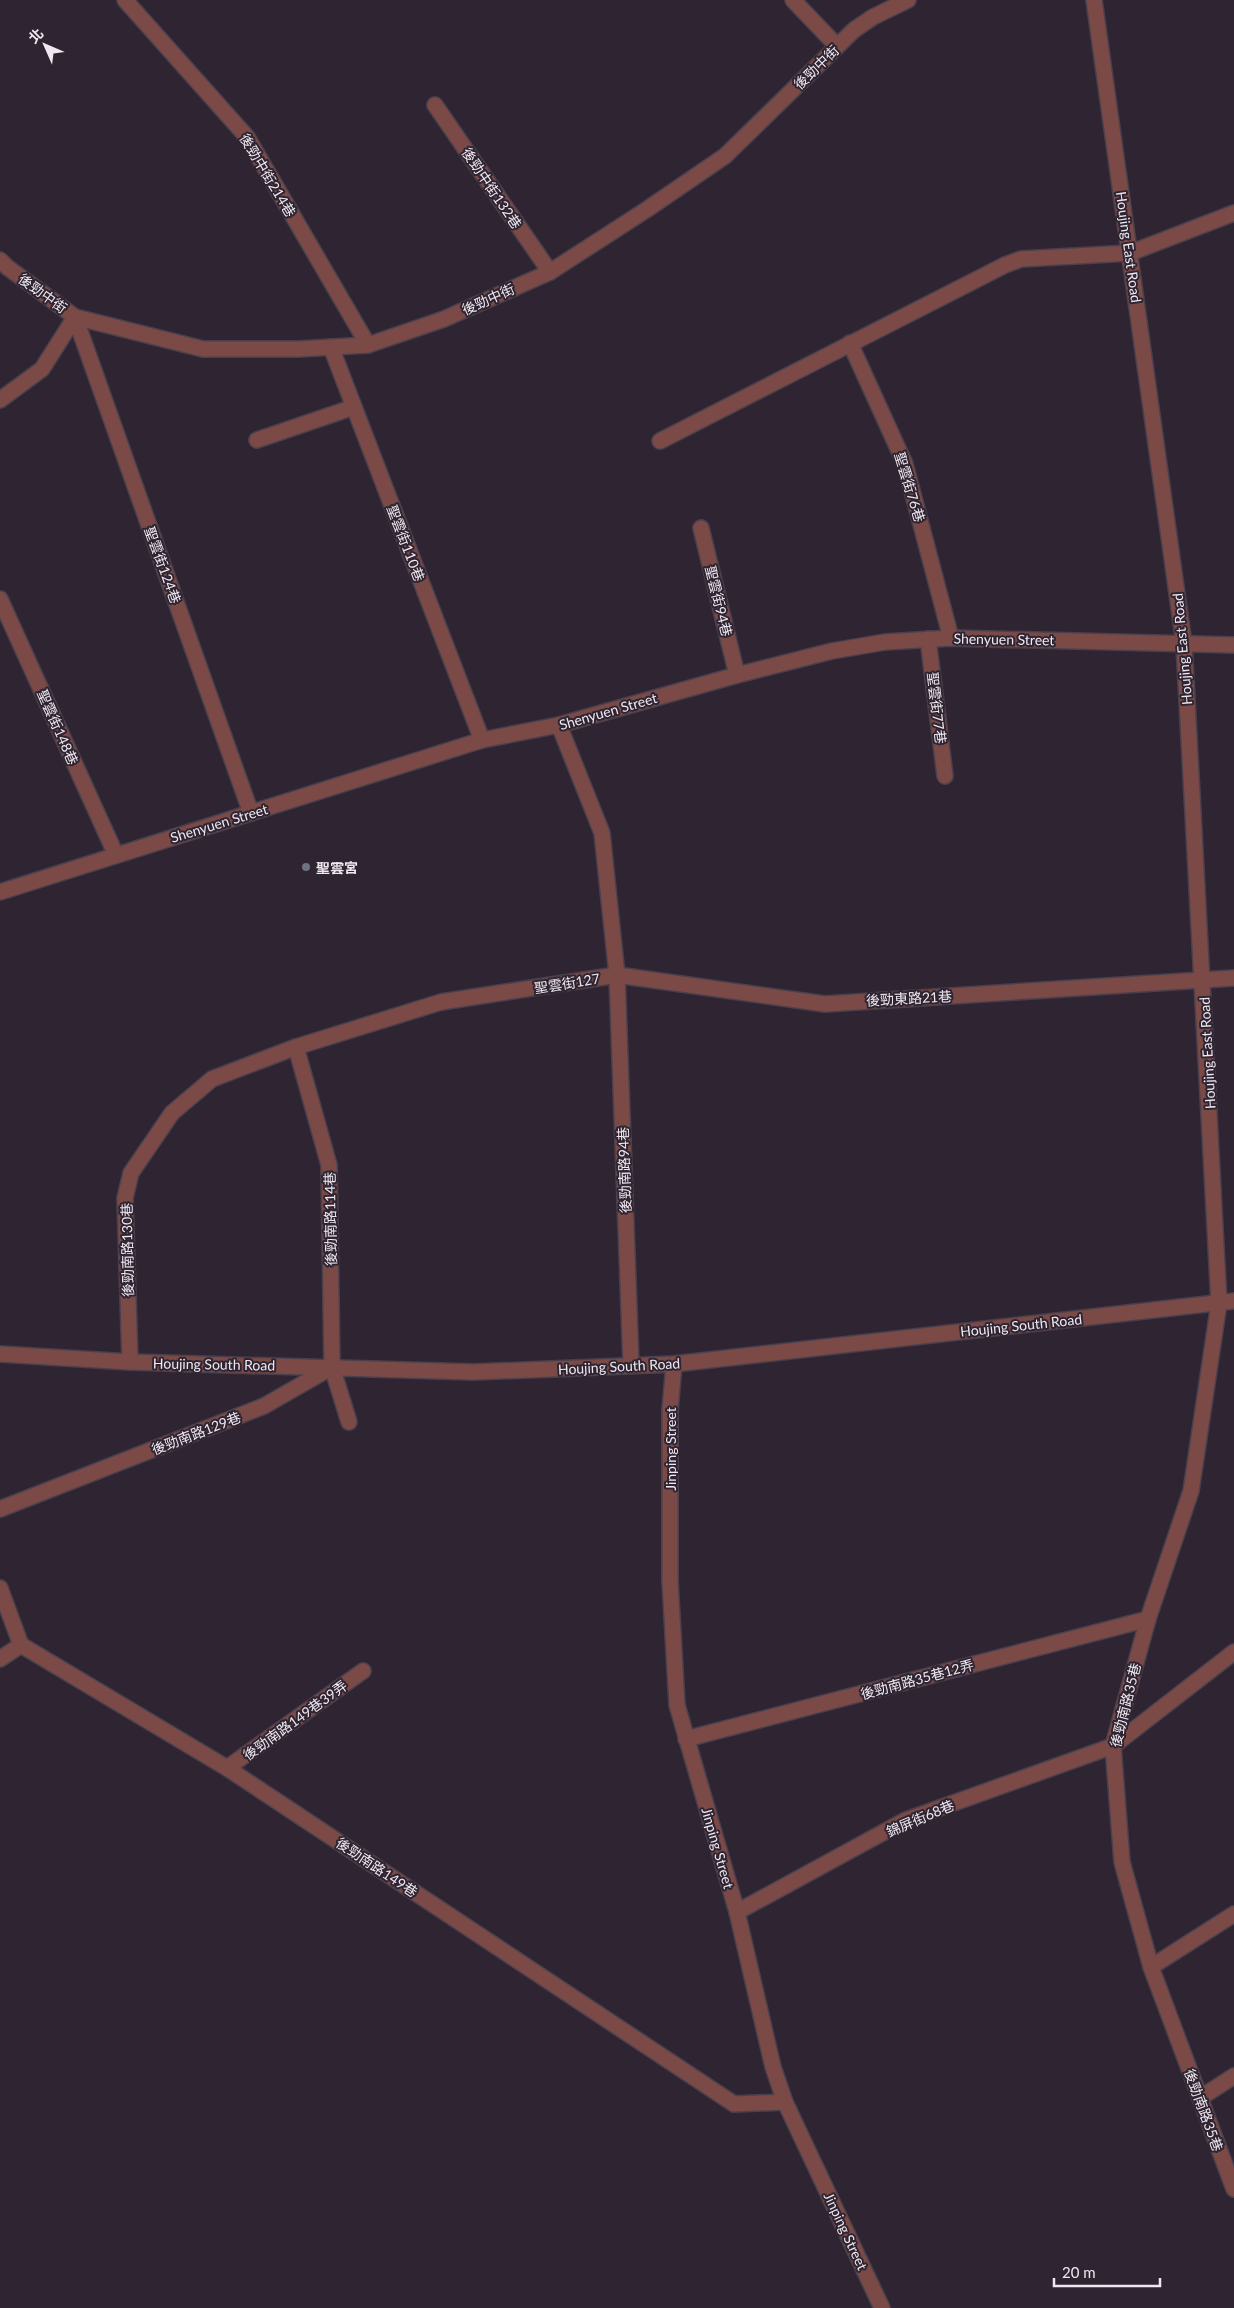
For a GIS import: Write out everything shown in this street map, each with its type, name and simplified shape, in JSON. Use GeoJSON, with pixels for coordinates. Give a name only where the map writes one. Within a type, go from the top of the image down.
{"type":"FeatureCollection","features":[{"type":"Feature","properties":{"kind":"street"},"geometry":{"type":"LineString","coordinates":[[793,0],[837,46]]}},
{"type":"Feature","properties":{"kind":"street","name":"後勁中街"},"geometry":{"type":"LineString","coordinates":[[0,260],[76,317],[203,349],[368,345],[444,319],[550,272],[725,156],[837,46],[872,17],[908,0]]}},
{"type":"Feature","properties":{"kind":"street","name":"Houjing East Road"},"geometry":{"type":"LineString","coordinates":[[1094,0],[1184,644],[1203,981],[1227,1302]]}},
{"type":"Feature","properties":{"kind":"street","name":"後勁中街214巷"},"geometry":{"type":"LineString","coordinates":[[132,2],[247,137],[368,345]]}},
{"type":"Feature","properties":{"kind":"street","name":"後勁中街132巷"},"geometry":{"type":"LineString","coordinates":[[435,104],[550,272]]}},
{"type":"Feature","properties":{"kind":"street"},"geometry":{"type":"LineString","coordinates":[[660,441],[1020,259],[1130,253],[1234,213]]}},
{"type":"Feature","properties":{"kind":"street"},"geometry":{"type":"LineString","coordinates":[[0,400],[42,369],[76,317]]}},
{"type":"Feature","properties":{"kind":"street","name":"聖雲街124巷"},"geometry":{"type":"LineString","coordinates":[[76,317],[252,813]]}},
{"type":"Feature","properties":{"kind":"street","name":"聖雲街76巷"},"geometry":{"type":"LineString","coordinates":[[850,344],[905,464],[951,638]]}},
{"type":"Feature","properties":{"kind":"street","name":"聖雲街110巷"},"geometry":{"type":"LineString","coordinates":[[331,347],[482,740]]}},
{"type":"Feature","properties":{"kind":"street"},"geometry":{"type":"LineString","coordinates":[[257,440],[354,407]]}},
{"type":"Feature","properties":{"kind":"street","name":"聖雲街94巷"},"geometry":{"type":"LineString","coordinates":[[700,528],[737,675]]}},
{"type":"Feature","properties":{"kind":"street","name":"聖雲街148巷"},"geometry":{"type":"LineString","coordinates":[[0,599],[116,855]]}},
{"type":"Feature","properties":{"kind":"street","name":"Shenyuen Street"},"geometry":{"type":"LineString","coordinates":[[0,892],[482,740],[559,726],[737,675],[832,651],[885,642],[951,638],[1234,645]]}},
{"type":"Feature","properties":{"kind":"street","name":"聖雲街77巷"},"geometry":{"type":"LineString","coordinates":[[928,640],[945,776]]}},
{"type":"Feature","properties":{"kind":"street","name":"聖雲街127"},"geometry":{"type":"LineString","coordinates":[[296,1046],[440,1002],[617,975],[602,833],[559,726]]}},
{"type":"Feature","properties":{"kind":"street","name":"後勁東路21巷"},"geometry":{"type":"LineString","coordinates":[[617,975],[825,1004],[1234,978]]}},
{"type":"Feature","properties":{"kind":"street","name":"後勁南路94巷"},"geometry":{"type":"LineString","coordinates":[[617,975],[631,1366]]}},
{"type":"Feature","properties":{"kind":"street","name":"後勁南路130巷"},"geometry":{"type":"LineString","coordinates":[[130,1362],[125,1198],[131,1173],[172,1113],[200,1088],[212,1079],[296,1046]]}},
{"type":"Feature","properties":{"kind":"street","name":"後勁南路114巷"},"geometry":{"type":"LineString","coordinates":[[296,1046],[329,1165],[332,1367]]}},
{"type":"Feature","properties":{"kind":"street","name":"Houjing South Road"},"geometry":{"type":"LineString","coordinates":[[0,1354],[130,1362],[474,1372],[631,1366],[674,1364],[1227,1302]]}},
{"type":"Feature","properties":{"kind":"street","name":"後勁南路35巷"},"geometry":{"type":"LineString","coordinates":[[1227,1302],[1191,1492],[1148,1619],[1112,1746],[1122,1862],[1151,1967],[1234,2189]]}},
{"type":"Feature","properties":{"kind":"street","name":"Jinping Street"},"geometry":{"type":"LineString","coordinates":[[674,1364],[670,1410],[670,1581],[677,1705],[737,1912],[773,2067],[785,2102],[882,2308]]}},
{"type":"Feature","properties":{"kind":"street"},"geometry":{"type":"LineString","coordinates":[[332,1367],[349,1422]]}},
{"type":"Feature","properties":{"kind":"street","name":"後勁南路129巷"},"geometry":{"type":"LineString","coordinates":[[0,1509],[264,1406],[332,1367]]}},
{"type":"Feature","properties":{"kind":"street"},"geometry":{"type":"LineString","coordinates":[[0,1588],[21,1645],[0,1659]]}},
{"type":"Feature","properties":{"kind":"street","name":"後勁南路35巷12弄"},"geometry":{"type":"LineString","coordinates":[[686,1739],[1148,1619]]}},
{"type":"Feature","properties":{"kind":"street","name":"後勁南路149巷"},"geometry":{"type":"LineString","coordinates":[[21,1645],[227,1768],[734,2104],[785,2102]]}},
{"type":"Feature","properties":{"kind":"street","name":"錦屏街68巷"},"geometry":{"type":"LineString","coordinates":[[737,1912],[906,1820],[1112,1746],[1234,1652]]}},
{"type":"Feature","properties":{"kind":"street","name":"後勁南路149巷39弄"},"geometry":{"type":"LineString","coordinates":[[227,1768],[362,1671]]}},
{"type":"Feature","properties":{"kind":"street"},"geometry":{"type":"LineString","coordinates":[[1151,1967],[1234,1914]]}},
{"type":"Feature","properties":{"kind":"street"},"geometry":{"type":"LineString","coordinates":[[1200,2098],[1234,2076]]}},
{"type":"Feature","properties":{"kind":"place","name":"聖雲宮"},"geometry":{"type":"Point","coordinates":[306,867]}}]}
